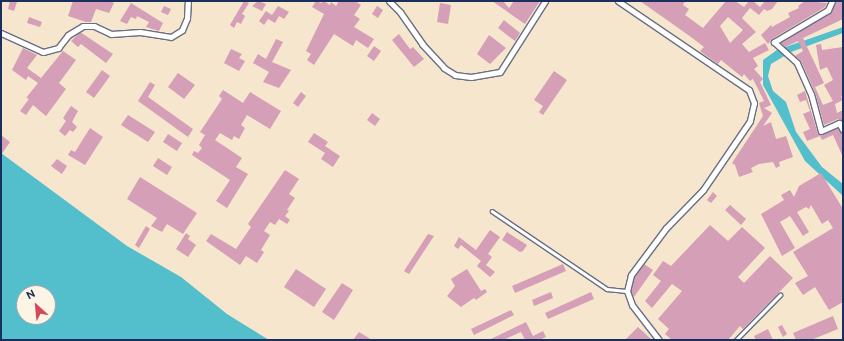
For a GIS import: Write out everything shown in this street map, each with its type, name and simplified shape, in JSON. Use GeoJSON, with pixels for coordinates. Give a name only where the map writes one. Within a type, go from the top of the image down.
{"type":"FeatureCollection","features":[{"type":"Feature","properties":{"kind":"street"},"geometry":{"type":"LineString","coordinates":[[1,33],[43,52],[58,48],[68,35],[83,26],[94,26],[110,34],[140,32],[171,37],[182,30],[187,18],[188,1]]}},
{"type":"Feature","properties":{"kind":"street"},"geometry":{"type":"LineString","coordinates":[[388,1],[400,12],[422,44],[444,68],[455,75],[470,77],[500,72],[508,56],[545,1]]}},
{"type":"Feature","properties":{"kind":"street"},"geometry":{"type":"LineString","coordinates":[[618,1],[749,90],[754,103],[750,121],[704,190],[666,228],[639,261],[631,274],[627,291],[632,305],[659,340]]}},
{"type":"Feature","properties":{"kind":"street"},"geometry":{"type":"LineString","coordinates":[[832,1],[828,10],[774,40],[777,45],[797,63],[811,94],[821,131],[839,123],[843,130]]}},
{"type":"Feature","properties":{"kind":"lane"},"geometry":{"type":"LineString","coordinates":[[492,212],[607,289],[627,291]]}},
{"type":"Feature","properties":{"kind":"lane"},"geometry":{"type":"LineString","coordinates":[[737,340],[780,295]]}},
{"type":"Feature","properties":{"kind":"water"},"geometry":{"type":"Polygon","coordinates":[[[843,27],[843,33],[791,52],[771,64],[768,76],[773,91],[786,102],[796,132],[822,167],[843,184],[843,196],[805,161],[763,85],[763,60],[777,50],[843,27]]]}},
{"type":"Feature","properties":{"kind":"water"},"geometry":{"type":"Polygon","coordinates":[[[1,153],[127,246],[181,277],[227,314],[269,340],[1,340],[1,153]]]}},
{"type":"Feature","properties":{"kind":"building"},"geometry":{"type":"Polygon","coordinates":[[[10,1],[17,2],[14,11],[8,9],[10,1]]]}},
{"type":"Feature","properties":{"kind":"building"},"geometry":{"type":"Polygon","coordinates":[[[73,1],[110,1],[114,3],[109,13],[96,9],[91,22],[86,22],[68,16],[73,1]]]}},
{"type":"Feature","properties":{"kind":"building"},"geometry":{"type":"Polygon","coordinates":[[[244,1],[249,3],[242,14],[245,16],[241,24],[237,22],[234,28],[230,25],[244,1]]]}},
{"type":"Feature","properties":{"kind":"building"},"geometry":{"type":"Polygon","coordinates":[[[258,1],[266,4],[262,11],[252,6],[258,1]]]}},
{"type":"Feature","properties":{"kind":"building"},"geometry":{"type":"Polygon","coordinates":[[[316,1],[321,3],[324,1],[330,5],[331,2],[336,6],[339,1],[355,1],[361,5],[354,15],[360,19],[354,27],[374,39],[368,48],[356,40],[353,46],[334,34],[314,65],[307,60],[311,54],[306,51],[324,14],[312,7],[316,1]]]}},
{"type":"Feature","properties":{"kind":"building"},"geometry":{"type":"Polygon","coordinates":[[[492,1],[503,1],[509,8],[514,1],[540,1],[525,24],[492,1]]]}},
{"type":"Feature","properties":{"kind":"building"},"geometry":{"type":"Polygon","coordinates":[[[640,1],[685,1],[683,5],[689,9],[685,15],[703,28],[726,1],[735,1],[744,7],[749,1],[753,1],[760,7],[765,1],[778,1],[772,9],[767,11],[764,9],[759,15],[750,8],[742,18],[756,32],[742,44],[749,52],[765,43],[769,50],[753,58],[758,66],[754,69],[763,79],[760,82],[771,105],[764,108],[772,113],[763,126],[771,122],[776,139],[786,136],[793,157],[779,162],[780,166],[776,168],[773,162],[759,164],[751,168],[753,172],[739,177],[735,165],[732,163],[763,116],[759,103],[764,101],[753,79],[750,81],[744,74],[742,77],[721,60],[718,64],[700,51],[704,47],[640,1]],[[728,17],[720,26],[730,43],[743,30],[728,17]]]}},
{"type":"Feature","properties":{"kind":"building"},"geometry":{"type":"Polygon","coordinates":[[[805,1],[827,3],[825,7],[772,39],[768,44],[761,35],[771,25],[772,27],[790,17],[788,13],[799,8],[798,6],[805,1]]]}},
{"type":"Feature","properties":{"kind":"building"},"geometry":{"type":"Polygon","coordinates":[[[843,1],[843,19],[803,38],[824,83],[815,87],[823,105],[833,101],[824,85],[833,80],[827,67],[820,70],[816,45],[821,44],[822,50],[843,47],[843,95],[841,96],[843,100],[835,104],[837,113],[843,110],[843,122],[838,119],[824,125],[815,92],[801,61],[795,56],[803,51],[798,41],[785,47],[781,43],[830,13],[836,2],[843,1]]]}},
{"type":"Feature","properties":{"kind":"building"},"geometry":{"type":"Polygon","coordinates":[[[131,3],[163,23],[159,31],[146,27],[149,22],[137,16],[136,19],[131,17],[127,24],[120,21],[131,3]]]}},
{"type":"Feature","properties":{"kind":"building"},"geometry":{"type":"Polygon","coordinates":[[[440,3],[451,5],[448,24],[437,22],[440,3]]]}},
{"type":"Feature","properties":{"kind":"building"},"geometry":{"type":"Polygon","coordinates":[[[164,6],[171,9],[168,15],[161,12],[164,6]]]}},
{"type":"Feature","properties":{"kind":"building"},"geometry":{"type":"Polygon","coordinates":[[[278,6],[289,12],[284,19],[279,16],[275,23],[268,19],[264,25],[259,21],[266,11],[272,15],[278,6]]]}},
{"type":"Feature","properties":{"kind":"building"},"geometry":{"type":"Polygon","coordinates":[[[377,6],[383,10],[378,18],[372,14],[377,6]]]}},
{"type":"Feature","properties":{"kind":"building"},"geometry":{"type":"Polygon","coordinates":[[[29,17],[42,22],[40,27],[27,23],[29,17]]]}},
{"type":"Feature","properties":{"kind":"building"},"geometry":{"type":"Polygon","coordinates":[[[504,20],[520,33],[515,41],[498,28],[504,20]]]}},
{"type":"Feature","properties":{"kind":"building"},"geometry":{"type":"Polygon","coordinates":[[[80,32],[113,54],[106,63],[81,44],[78,47],[71,41],[80,32]]]}},
{"type":"Feature","properties":{"kind":"building"},"geometry":{"type":"Polygon","coordinates":[[[399,34],[410,49],[413,47],[424,59],[414,67],[392,40],[399,34]]]}},
{"type":"Feature","properties":{"kind":"building"},"geometry":{"type":"Polygon","coordinates":[[[489,35],[506,48],[490,64],[477,54],[489,35]]]}},
{"type":"Feature","properties":{"kind":"building"},"geometry":{"type":"Polygon","coordinates":[[[276,39],[283,42],[272,62],[291,70],[279,88],[263,82],[269,72],[253,63],[258,54],[266,59],[276,39]]]}},
{"type":"Feature","properties":{"kind":"building"},"geometry":{"type":"Polygon","coordinates":[[[374,46],[381,51],[374,61],[367,56],[374,46]]]}},
{"type":"Feature","properties":{"kind":"building"},"geometry":{"type":"Polygon","coordinates":[[[23,48],[37,55],[27,68],[41,78],[63,51],[76,60],[59,83],[66,89],[46,116],[33,105],[26,115],[20,111],[29,99],[26,98],[38,83],[28,76],[26,80],[12,70],[23,48]]]}},
{"type":"Feature","properties":{"kind":"building"},"geometry":{"type":"Polygon","coordinates":[[[231,49],[242,54],[239,58],[245,61],[239,71],[224,63],[231,49]]]}},
{"type":"Feature","properties":{"kind":"building"},"geometry":{"type":"Polygon","coordinates":[[[102,70],[110,76],[94,98],[86,92],[102,70]]]}},
{"type":"Feature","properties":{"kind":"building"},"geometry":{"type":"Polygon","coordinates":[[[554,71],[567,80],[543,115],[539,112],[543,106],[534,100],[554,71]]]}},
{"type":"Feature","properties":{"kind":"building"},"geometry":{"type":"Polygon","coordinates":[[[178,73],[195,85],[184,99],[168,87],[178,73]]]}},
{"type":"Feature","properties":{"kind":"building"},"geometry":{"type":"Polygon","coordinates":[[[150,82],[155,85],[148,97],[193,129],[188,137],[138,101],[150,82]]]}},
{"type":"Feature","properties":{"kind":"building"},"geometry":{"type":"Polygon","coordinates":[[[223,90],[243,103],[250,92],[281,111],[270,129],[247,115],[241,125],[245,128],[239,139],[234,136],[232,140],[220,133],[215,140],[242,158],[236,167],[248,174],[227,208],[216,201],[230,180],[192,155],[194,151],[198,153],[202,148],[199,145],[205,135],[200,132],[222,99],[219,96],[223,90]]]}},
{"type":"Feature","properties":{"kind":"building"},"geometry":{"type":"Polygon","coordinates":[[[805,91],[818,134],[823,135],[837,128],[843,134],[843,157],[833,135],[822,140],[820,136],[807,141],[803,132],[810,129],[803,114],[810,111],[806,100],[800,102],[797,95],[805,91]]]}},
{"type":"Feature","properties":{"kind":"building"},"geometry":{"type":"Polygon","coordinates":[[[301,92],[306,96],[298,107],[293,103],[301,92]]]}},
{"type":"Feature","properties":{"kind":"building"},"geometry":{"type":"Polygon","coordinates":[[[71,106],[78,111],[72,122],[77,127],[73,132],[70,130],[65,136],[59,131],[66,121],[63,118],[71,106]]]}},
{"type":"Feature","properties":{"kind":"building"},"geometry":{"type":"Polygon","coordinates":[[[372,113],[380,119],[375,126],[367,120],[372,113]]]}},
{"type":"Feature","properties":{"kind":"building"},"geometry":{"type":"Polygon","coordinates":[[[128,115],[155,132],[148,142],[121,125],[128,115]]]}},
{"type":"Feature","properties":{"kind":"building"},"geometry":{"type":"Polygon","coordinates":[[[90,128],[103,137],[85,165],[68,155],[71,150],[75,152],[90,128]]]}},
{"type":"Feature","properties":{"kind":"building"},"geometry":{"type":"Polygon","coordinates":[[[314,133],[328,142],[325,146],[340,156],[333,167],[321,159],[325,153],[308,142],[314,133]]]}},
{"type":"Feature","properties":{"kind":"building"},"geometry":{"type":"Polygon","coordinates":[[[168,134],[182,143],[177,151],[163,142],[168,134]]]}},
{"type":"Feature","properties":{"kind":"building"},"geometry":{"type":"Polygon","coordinates":[[[1,135],[10,142],[1,155],[1,135]]]}},
{"type":"Feature","properties":{"kind":"building"},"geometry":{"type":"Polygon","coordinates":[[[158,158],[172,167],[167,175],[153,166],[158,158]]]}},
{"type":"Feature","properties":{"kind":"building"},"geometry":{"type":"Polygon","coordinates":[[[57,159],[67,166],[62,174],[51,166],[57,159]]]}},
{"type":"Feature","properties":{"kind":"building"},"geometry":{"type":"Polygon","coordinates":[[[285,170],[299,179],[289,194],[295,198],[285,216],[290,220],[287,224],[279,219],[275,225],[270,222],[264,231],[270,235],[261,250],[264,252],[257,263],[246,256],[240,265],[206,241],[211,234],[236,249],[251,227],[248,224],[285,170]]]}},
{"type":"Feature","properties":{"kind":"building"},"geometry":{"type":"Polygon","coordinates":[[[821,173],[843,209],[843,302],[829,310],[815,287],[803,295],[795,283],[808,276],[793,252],[833,228],[828,220],[822,224],[811,205],[809,209],[806,207],[797,212],[809,232],[803,236],[790,216],[780,222],[795,248],[782,256],[761,214],[784,200],[781,195],[790,190],[794,197],[799,186],[821,173]]]}},
{"type":"Feature","properties":{"kind":"building"},"geometry":{"type":"Polygon","coordinates":[[[140,177],[197,213],[183,234],[167,224],[162,232],[151,226],[157,218],[127,199],[140,177]]]}},
{"type":"Feature","properties":{"kind":"building"},"geometry":{"type":"Polygon","coordinates":[[[713,192],[717,196],[711,203],[707,200],[713,192]]]}},
{"type":"Feature","properties":{"kind":"building"},"geometry":{"type":"Polygon","coordinates":[[[730,205],[746,219],[741,225],[725,210],[730,205]]]}},
{"type":"Feature","properties":{"kind":"building"},"geometry":{"type":"Polygon","coordinates":[[[710,225],[728,241],[742,227],[765,248],[738,277],[744,283],[770,256],[793,278],[743,329],[740,326],[728,340],[672,340],[665,334],[669,329],[658,319],[682,291],[672,284],[652,308],[645,301],[661,281],[653,275],[663,261],[671,266],[710,225]]]}},
{"type":"Feature","properties":{"kind":"building"},"geometry":{"type":"Polygon","coordinates":[[[146,226],[150,229],[139,248],[135,245],[146,226]]]}},
{"type":"Feature","properties":{"kind":"building"},"geometry":{"type":"Polygon","coordinates":[[[490,230],[500,237],[488,254],[492,257],[486,265],[495,272],[490,277],[477,266],[481,261],[461,245],[458,249],[454,246],[459,237],[476,250],[490,230]]]}},
{"type":"Feature","properties":{"kind":"building"},"geometry":{"type":"Polygon","coordinates":[[[507,232],[527,245],[523,251],[520,252],[502,240],[507,232]]]}},
{"type":"Feature","properties":{"kind":"building"},"geometry":{"type":"Polygon","coordinates":[[[186,233],[190,236],[188,239],[196,245],[188,257],[176,249],[186,233]]]}},
{"type":"Feature","properties":{"kind":"building"},"geometry":{"type":"Polygon","coordinates":[[[428,234],[434,236],[409,274],[404,271],[428,234]]]}},
{"type":"Feature","properties":{"kind":"building"},"geometry":{"type":"Polygon","coordinates":[[[563,264],[566,271],[515,293],[512,286],[563,264]]]}},
{"type":"Feature","properties":{"kind":"building"},"geometry":{"type":"Polygon","coordinates":[[[644,264],[653,270],[634,297],[631,291],[634,278],[644,264]]]}},
{"type":"Feature","properties":{"kind":"building"},"geometry":{"type":"Polygon","coordinates":[[[296,269],[326,289],[314,307],[284,287],[296,269]]]}},
{"type":"Feature","properties":{"kind":"building"},"geometry":{"type":"Polygon","coordinates":[[[467,269],[481,291],[485,289],[487,292],[476,300],[474,298],[461,307],[447,296],[455,286],[451,279],[467,269]]]}},
{"type":"Feature","properties":{"kind":"building"},"geometry":{"type":"Polygon","coordinates":[[[342,283],[353,290],[334,320],[322,312],[342,283]]]}},
{"type":"Feature","properties":{"kind":"building"},"geometry":{"type":"Polygon","coordinates":[[[551,292],[553,298],[534,306],[532,300],[551,292]]]}},
{"type":"Feature","properties":{"kind":"building"},"geometry":{"type":"Polygon","coordinates":[[[591,292],[594,299],[548,319],[545,313],[591,292]]]}},
{"type":"Feature","properties":{"kind":"building"},"geometry":{"type":"Polygon","coordinates":[[[511,310],[514,315],[474,335],[471,329],[511,310]]]}},
{"type":"Feature","properties":{"kind":"building"},"geometry":{"type":"Polygon","coordinates":[[[833,316],[838,329],[811,340],[796,340],[793,333],[833,316]]]}},
{"type":"Feature","properties":{"kind":"building"},"geometry":{"type":"Polygon","coordinates":[[[526,322],[533,336],[543,331],[546,337],[539,340],[525,340],[521,332],[503,340],[489,340],[526,322]]]}},
{"type":"Feature","properties":{"kind":"building"},"geometry":{"type":"Polygon","coordinates":[[[782,325],[787,334],[783,337],[778,327],[782,325]]]}},
{"type":"Feature","properties":{"kind":"building"},"geometry":{"type":"Polygon","coordinates":[[[638,327],[652,340],[625,340],[638,327]]]}},
{"type":"Feature","properties":{"kind":"building"},"geometry":{"type":"Polygon","coordinates":[[[768,329],[773,340],[756,340],[754,336],[768,329]]]}},
{"type":"Feature","properties":{"kind":"building"},"geometry":{"type":"Polygon","coordinates":[[[359,332],[372,340],[353,340],[359,332]]]}}]}
